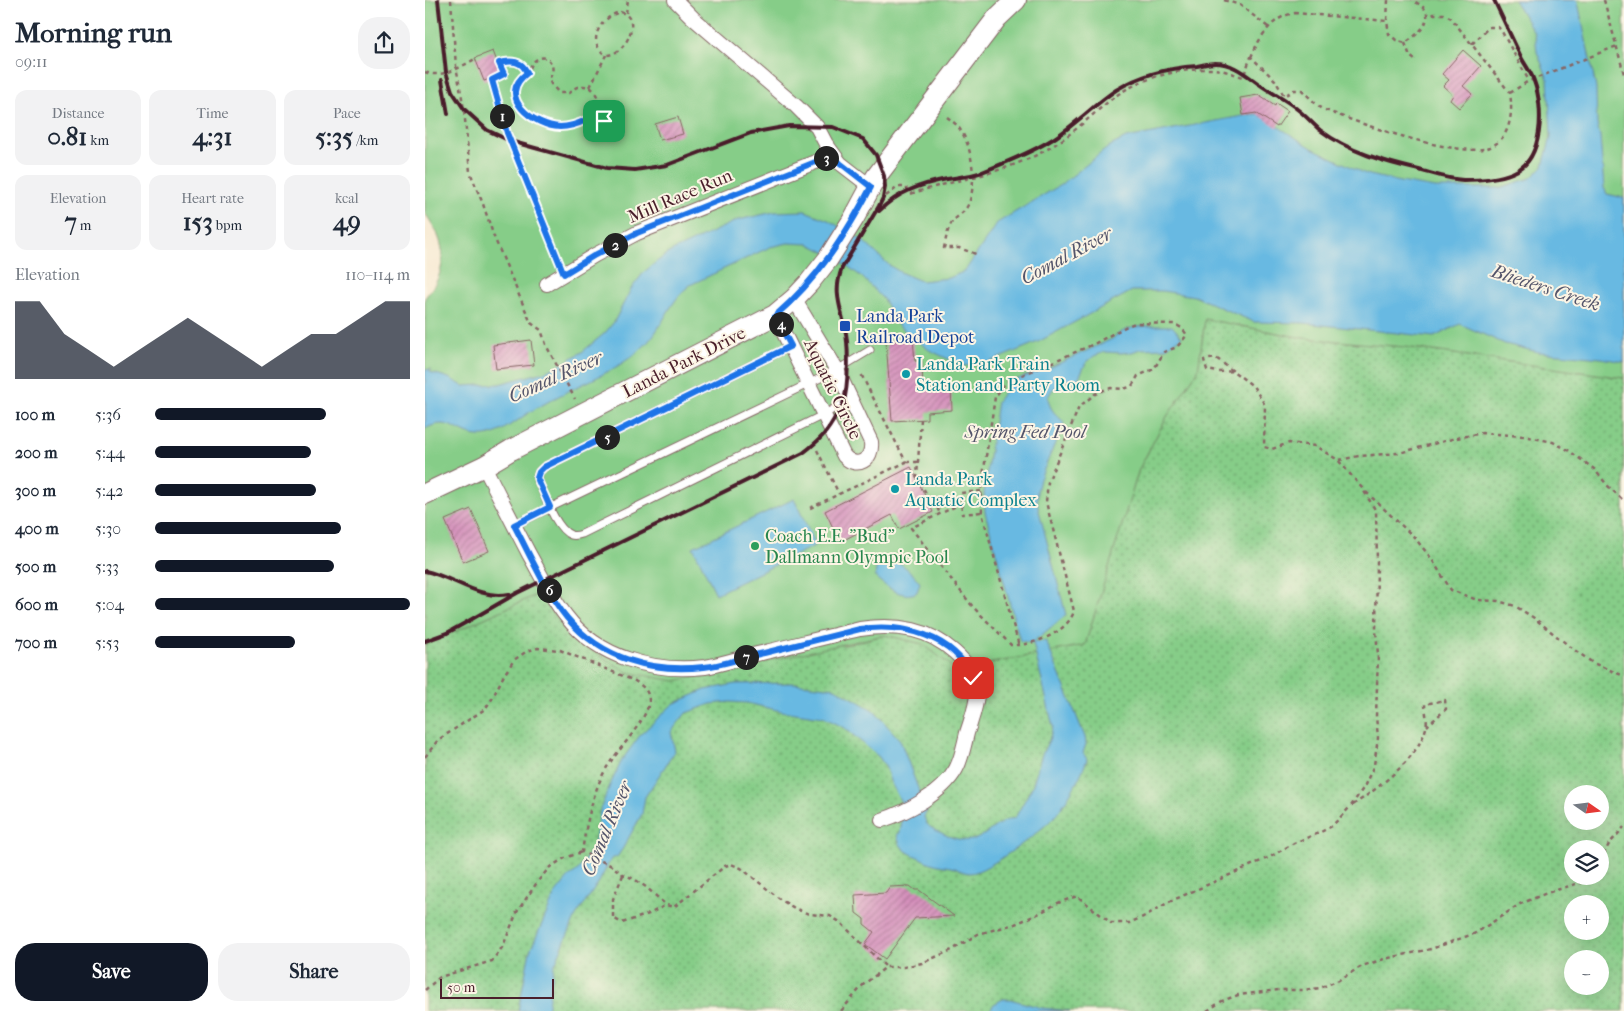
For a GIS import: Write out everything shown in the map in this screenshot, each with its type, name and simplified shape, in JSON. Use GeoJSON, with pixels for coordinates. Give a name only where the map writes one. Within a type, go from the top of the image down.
{"type":"FeatureCollection","features":[{"type":"Feature","properties":{"kind":"street"},"geometry":{"type":"LineString","coordinates":[[675,0],[693,18],[796,106],[817,127],[833,155],[840,163],[877,192]]}},
{"type":"Feature","properties":{"kind":"street","name":"Landa Park Drive"},"geometry":{"type":"LineString","coordinates":[[425,494],[484,466],[519,446],[775,316],[794,299],[828,259],[854,218],[877,192],[997,9],[1016,0]]}},
{"type":"Feature","properties":{"kind":"street","name":"Mill Race Run"},"geometry":{"type":"LineString","coordinates":[[547,284],[595,255],[637,233],[833,155]]}},
{"type":"Feature","properties":{"kind":"street","name":"Aquatic Circle"},"geometry":{"type":"LineString","coordinates":[[775,316],[844,456],[852,462],[863,461],[869,455],[871,442],[837,370],[794,299]]}},
{"type":"Feature","properties":{"kind":"street"},"geometry":{"type":"LineString","coordinates":[[484,466],[543,580],[567,617],[580,631],[595,642],[632,662],[679,669],[707,667],[850,631],[877,627],[896,627],[915,631],[942,642],[953,650],[969,669],[977,693],[968,732],[956,769],[941,788],[930,796],[900,813],[882,820]]}},
{"type":"Feature","properties":{"kind":"lane"},"geometry":{"type":"LineString","coordinates":[[791,346],[544,467],[539,472],[537,478],[563,530],[573,536],[582,534],[823,414],[851,398]]}},
{"type":"Feature","properties":{"kind":"lane"},"geometry":{"type":"LineString","coordinates":[[514,525],[808,385],[870,350]]}},
{"type":"Feature","properties":{"kind":"path"},"geometry":{"type":"LineString","coordinates":[[451,0],[456,69],[464,109],[470,172],[494,237],[531,323],[541,330],[547,347],[576,400]]}},
{"type":"Feature","properties":{"kind":"path"},"geometry":{"type":"LineString","coordinates":[[626,13],[620,12],[608,17],[597,33],[596,40],[599,50],[606,55],[613,55],[627,40],[631,27],[626,13],[628,0]]}},
{"type":"Feature","properties":{"kind":"path"},"geometry":{"type":"LineString","coordinates":[[1224,0],[1240,5],[1268,27]]}},
{"type":"Feature","properties":{"kind":"path"},"geometry":{"type":"LineString","coordinates":[[1388,0],[1387,21],[1389,34],[1396,40],[1405,43]]}},
{"type":"Feature","properties":{"kind":"path"},"geometry":{"type":"LineString","coordinates":[[1405,43],[1416,36],[1425,24],[1427,14],[1424,8],[1412,0]]}},
{"type":"Feature","properties":{"kind":"path"},"geometry":{"type":"LineString","coordinates":[[1604,0],[1624,74]]}},
{"type":"Feature","properties":{"kind":"path"},"geometry":{"type":"LineString","coordinates":[[877,192],[888,196],[892,190],[906,186],[910,194],[973,178],[1013,165],[1045,150],[1070,134],[1115,97],[1138,83],[1172,72],[1215,69],[1243,77],[1259,38],[1268,27],[1285,14],[1295,13],[1387,21]]}},
{"type":"Feature","properties":{"kind":"path"},"geometry":{"type":"LineString","coordinates":[[1251,57],[1275,80],[1285,96],[1294,90],[1303,90],[1317,105],[1329,112],[1414,140],[1467,149],[1489,148],[1501,140],[1510,121],[1512,108],[1510,93],[1451,18],[1444,14],[1427,14]]}},
{"type":"Feature","properties":{"kind":"path"},"geometry":{"type":"LineString","coordinates":[[1472,44],[1489,27],[1498,27],[1529,81]]}},
{"type":"Feature","properties":{"kind":"path"},"geometry":{"type":"LineString","coordinates":[[1405,43],[1409,56],[1416,61]]}},
{"type":"Feature","properties":{"kind":"path"},"geometry":{"type":"LineString","coordinates":[[1510,93],[1529,81],[1617,46]]}},
{"type":"Feature","properties":{"kind":"path"},"geometry":{"type":"LineString","coordinates":[[591,87],[606,55]]}},
{"type":"Feature","properties":{"kind":"path"},"geometry":{"type":"LineString","coordinates":[[547,58],[552,64],[553,72],[549,79],[559,93],[569,93],[572,89],[582,86],[591,87],[598,96],[604,113],[604,121],[594,125],[586,120],[571,126],[561,127],[545,124],[524,111],[515,100],[518,81],[527,73],[534,60],[547,58]]}},
{"type":"Feature","properties":{"kind":"path"},"geometry":{"type":"LineString","coordinates":[[425,72],[436,74],[456,69],[475,59]]}},
{"type":"Feature","properties":{"kind":"path"},"geometry":{"type":"LineString","coordinates":[[527,73],[521,64],[511,61],[499,63],[504,74],[492,79],[507,133],[564,274]]}},
{"type":"Feature","properties":{"kind":"path"},"geometry":{"type":"LineString","coordinates":[[947,117],[960,129],[965,137],[972,164],[974,188],[968,205],[948,229],[943,248],[959,248],[976,254]]}},
{"type":"Feature","properties":{"kind":"path"},"geometry":{"type":"LineString","coordinates":[[962,503],[911,528],[973,607],[1011,645],[1020,645],[1044,639],[1067,625],[1074,611],[1046,502],[1048,482],[1079,407],[1095,394],[1104,390],[1111,388],[1127,389],[1132,386],[1138,376],[1154,369],[1164,352],[1177,347],[1186,338],[1187,335],[1182,328],[1174,324],[1135,323],[1094,344],[1006,382],[995,397],[981,491],[982,512],[1020,645]]}},
{"type":"Feature","properties":{"kind":"path"},"geometry":{"type":"LineString","coordinates":[[1233,371],[1218,372],[1207,370],[1204,360],[1216,358],[1253,386],[1265,405],[1264,448],[1272,449],[1289,444],[1315,446],[1338,460],[1362,488],[1415,537],[1451,590],[1477,600],[1498,601],[1515,606],[1534,618],[1573,650],[1593,662],[1624,676]]}},
{"type":"Feature","properties":{"kind":"path"},"geometry":{"type":"LineString","coordinates":[[921,419],[917,476],[929,499],[935,502],[940,514]]}},
{"type":"Feature","properties":{"kind":"path"},"geometry":{"type":"LineString","coordinates":[[1338,460],[1359,456],[1399,453],[1482,433],[1524,436],[1553,442],[1568,450],[1594,469],[1624,501]]}},
{"type":"Feature","properties":{"kind":"path"},"geometry":{"type":"LineString","coordinates":[[817,450],[839,494]]}},
{"type":"Feature","properties":{"kind":"path"},"geometry":{"type":"LineString","coordinates":[[906,462],[918,462]]}},
{"type":"Feature","properties":{"kind":"path"},"geometry":{"type":"LineString","coordinates":[[841,1011],[863,985],[886,967],[904,967],[922,963],[952,950],[978,934],[1036,916],[1058,903],[1077,896],[1111,923],[1129,923],[1179,897],[1270,857],[1293,843],[1332,826],[1351,806],[1364,787],[1374,765],[1378,738],[1376,716],[1378,655],[1376,631],[1376,511],[1362,488]]}},
{"type":"Feature","properties":{"kind":"path"},"geometry":{"type":"LineString","coordinates":[[981,491],[961,493],[963,514],[982,512]]}},
{"type":"Feature","properties":{"kind":"path"},"geometry":{"type":"LineString","coordinates":[[425,757],[444,735],[485,709],[514,660],[527,651],[538,648],[560,650],[645,687],[649,704],[645,714],[606,768],[587,821],[583,852]]}},
{"type":"Feature","properties":{"kind":"path"},"geometry":{"type":"LineString","coordinates":[[1351,806],[1370,794],[1412,754],[1427,726],[1446,709],[1445,700],[1425,704],[1427,726]]}},
{"type":"Feature","properties":{"kind":"path"},"geometry":{"type":"LineString","coordinates":[[1609,844],[1624,827]]}},
{"type":"Feature","properties":{"kind":"path"},"geometry":{"type":"LineString","coordinates":[[425,990],[440,977],[491,961],[503,946],[517,912],[538,881],[550,867],[565,858],[583,852],[610,865],[646,887],[666,905],[675,907],[725,866],[731,864],[741,868],[781,900],[796,908],[809,914],[830,916],[840,922],[886,967]]}},
{"type":"Feature","properties":{"kind":"path"},"geometry":{"type":"LineString","coordinates":[[623,874],[613,899],[613,918],[622,924],[649,914],[666,905]]}},
{"type":"Feature","properties":{"kind":"path"},"geometry":{"type":"LineString","coordinates":[[1207,1011],[1222,1001],[1238,995],[1320,988],[1339,980],[1362,966],[1384,959],[1431,949],[1476,933],[1520,904],[1547,892],[1572,885]]}},
{"type":"Feature","properties":{"kind":"green space"},"geometry":{"type":"Polygon","coordinates":[[[425,0],[1624,0],[1624,378],[1405,347],[1304,338],[1205,319],[1198,370],[1166,418],[1139,469],[1085,645],[956,670],[923,644],[885,635],[675,681],[627,672],[572,638],[538,594],[425,645],[425,298],[438,278],[441,269],[442,252],[435,229],[425,213],[425,0]]]}},
{"type":"Feature","properties":{"kind":"green space"},"geometry":{"type":"Polygon","coordinates":[[[1205,319],[1303,338],[1405,347],[1624,378],[1624,1011],[425,1011],[425,645],[538,594],[573,638],[845,645],[885,635],[923,644],[957,670],[1085,645],[1139,469],[1166,418],[1198,370],[1205,319]]]}},
{"type":"Feature","properties":{"kind":"water"},"geometry":{"type":"Polygon","coordinates":[[[1514,0],[1577,0],[1596,88],[1597,124],[1600,136],[1604,188],[1607,194],[1624,198],[1624,362],[1538,352],[1505,344],[1460,324],[1434,337],[1303,323],[1254,322],[1194,296],[1162,291],[1132,291],[1038,342],[985,364],[963,366],[929,350],[898,325],[883,299],[862,277],[835,257],[809,244],[788,243],[770,247],[690,285],[677,298],[653,336],[636,353],[612,369],[535,409],[501,431],[482,436],[471,435],[441,424],[425,429],[425,370],[431,369],[430,372],[449,378],[463,386],[499,384],[544,372],[560,365],[582,352],[605,333],[614,322],[631,289],[644,272],[655,263],[670,252],[738,220],[774,212],[805,211],[828,220],[862,240],[890,266],[902,273],[921,281],[949,278],[965,271],[997,223],[1062,184],[1110,146],[1126,138],[1253,114],[1258,114],[1312,148],[1366,174],[1400,182],[1435,188],[1499,188],[1531,178],[1543,166],[1551,137],[1548,79],[1537,52],[1535,34],[1514,0]]]}},
{"type":"Feature","properties":{"kind":"water"},"geometry":{"type":"Polygon","coordinates":[[[1145,326],[1172,326],[1182,337],[1166,348],[1140,349],[1121,353],[1105,352],[1094,356],[1086,363],[1076,383],[1066,380],[1052,390],[1048,397],[1053,411],[1064,422],[1040,479],[1037,492],[1038,507],[1066,615],[1033,642],[1046,641],[1085,737],[1086,744],[1083,753],[1087,759],[1073,789],[1055,816],[1014,849],[978,871],[968,873],[935,864],[909,853],[900,844],[897,834],[900,833],[904,808],[890,781],[886,768],[879,757],[845,728],[823,717],[781,711],[747,703],[711,704],[686,713],[671,732],[675,751],[645,797],[642,814],[623,848],[617,857],[611,859],[599,882],[576,916],[554,966],[547,1011],[518,1011],[530,951],[555,894],[568,878],[580,868],[594,845],[600,810],[622,760],[641,734],[673,704],[705,690],[735,684],[793,683],[835,688],[873,710],[900,740],[919,791],[928,808],[924,817],[930,827],[953,838],[972,840],[983,836],[1004,821],[1015,818],[1032,787],[1053,727],[1033,643],[1020,641],[985,512],[984,493],[997,401],[1013,381],[1053,366],[1112,339],[1127,330],[1145,326]]]}},
{"type":"Feature","properties":{"kind":"water","name":"Coach E.E. \"Bud\" Dallmann Olympic Pool"},"geometry":{"type":"Polygon","coordinates":[[[794,499],[816,545],[716,594],[693,547],[794,499]]]}},
{"type":"Feature","properties":{"kind":"water"},"geometry":{"type":"Polygon","coordinates":[[[890,558],[903,565],[920,583],[917,592],[907,594],[895,591],[876,578],[878,564],[890,558]]]}},
{"type":"Feature","properties":{"kind":"water"},"geometry":{"type":"Polygon","coordinates":[[[1003,999],[1010,999],[1042,1008],[1070,1011],[989,1011],[994,1004],[1003,999]]]}},
{"type":"Feature","properties":{"kind":"building"},"geometry":{"type":"Polygon","coordinates":[[[1463,50],[1481,66],[1463,86],[1472,94],[1459,108],[1450,100],[1453,95],[1443,86],[1449,80],[1442,74],[1463,50]]]}},
{"type":"Feature","properties":{"kind":"building"},"geometry":{"type":"Polygon","coordinates":[[[493,51],[502,75],[484,81],[475,58],[493,51]]]}},
{"type":"Feature","properties":{"kind":"building"},"geometry":{"type":"Polygon","coordinates":[[[1258,95],[1275,106],[1276,103],[1288,111],[1277,127],[1256,113],[1243,115],[1240,98],[1258,95]]]}},
{"type":"Feature","properties":{"kind":"building"},"geometry":{"type":"Polygon","coordinates":[[[678,117],[683,134],[660,140],[655,124],[678,117]]]}},
{"type":"Feature","properties":{"kind":"building","name":"Landa Park Train Station and Party Room"},"geometry":{"type":"Polygon","coordinates":[[[913,339],[915,361],[922,361],[923,389],[951,387],[952,410],[927,412],[927,419],[892,421],[886,341],[913,339]]]}},
{"type":"Feature","properties":{"kind":"building"},"geometry":{"type":"Polygon","coordinates":[[[531,340],[534,365],[496,369],[493,345],[531,340]]]}},
{"type":"Feature","properties":{"kind":"building","name":"Landa Park Aquatic Complex"},"geometry":{"type":"Polygon","coordinates":[[[911,467],[933,512],[899,529],[892,515],[840,542],[825,511],[911,467]]]}},
{"type":"Feature","properties":{"kind":"building"},"geometry":{"type":"Polygon","coordinates":[[[471,509],[489,551],[463,562],[445,520],[471,509]]]}},
{"type":"Feature","properties":{"kind":"building"},"geometry":{"type":"Polygon","coordinates":[[[910,886],[915,890],[919,890],[954,916],[915,918],[885,959],[865,944],[874,932],[864,924],[864,919],[856,913],[855,895],[886,893],[890,887],[910,886]]]}},
{"type":"Feature","properties":{"kind":"railway"},"geometry":{"type":"LineString","coordinates":[[425,641],[447,633],[517,593],[803,453],[819,440],[842,406],[845,396],[848,366],[847,345],[838,298],[839,277],[842,268],[879,206],[885,187],[884,176],[876,155],[863,139],[833,127],[789,126],[751,133],[667,165],[635,170],[607,168],[510,141],[487,130],[464,109],[452,91],[446,72],[438,0]]}},
{"type":"Feature","properties":{"kind":"railway"},"geometry":{"type":"LineString","coordinates":[[879,211],[886,204],[919,186],[982,172],[1039,147],[1064,132],[1101,101],[1126,84],[1165,70],[1213,63],[1221,63],[1239,70],[1292,105],[1331,138],[1368,155],[1441,176],[1463,180],[1494,178],[1512,173],[1523,167],[1536,146],[1539,133],[1539,105],[1533,78],[1494,0]]}},
{"type":"Feature","properties":{"kind":"railway"},"geometry":{"type":"LineString","coordinates":[[442,80],[448,114]]}},
{"type":"Feature","properties":{"kind":"railway"},"geometry":{"type":"LineString","coordinates":[[425,571],[487,594],[509,594]]}},
{"type":"Feature","properties":{"kind":"place","name":"Landa Park Railroad Depot"},"geometry":{"type":"Point","coordinates":[845,326]}},
{"type":"Feature","properties":{"kind":"place","name":"Landa Park Train Station and Party Room"},"geometry":{"type":"Point","coordinates":[906,374]}},
{"type":"Feature","properties":{"kind":"place","name":"Landa Park Aquatic Complex"},"geometry":{"type":"Point","coordinates":[895,489]}},
{"type":"Feature","properties":{"kind":"place","name":"Coach E.E. \"Bud\" Dallmann Olympic Pool"},"geometry":{"type":"Point","coordinates":[755,546]}},
{"type":"Feature","properties":{"kind":"route"},"geometry":{"type":"LineString","coordinates":[[604,121],[594,125],[586,120],[571,126],[561,127],[545,124],[535,119],[524,111],[515,100],[518,81],[527,73],[526,69],[517,62],[499,63],[504,74],[492,80],[507,133],[564,274],[637,233],[833,155],[840,163],[871,187],[828,259],[809,283],[775,316],[791,346],[544,467],[539,472],[537,478],[550,507],[514,525],[556,601],[580,631],[613,653],[632,662],[679,669],[707,667],[860,629],[896,627],[915,631],[942,642],[962,660],[973,678]]}},
{"type":"Feature","properties":{"kind":"water label","name":"Comal River"},"geometry":{"type":"Point","coordinates":[1066,255]}},
{"type":"Feature","properties":{"kind":"water label","name":"Blieders Creek"},"geometry":{"type":"Point","coordinates":[1546,287]}},
{"type":"Feature","properties":{"kind":"water label","name":"Comal River"},"geometry":{"type":"Point","coordinates":[555,376]}},
{"type":"Feature","properties":{"kind":"water label","name":"Spring Fed Pool"},"geometry":{"type":"Point","coordinates":[1025,431]}},
{"type":"Feature","properties":{"kind":"water label","name":"Comal River"},"geometry":{"type":"Point","coordinates":[606,828]}}]}
